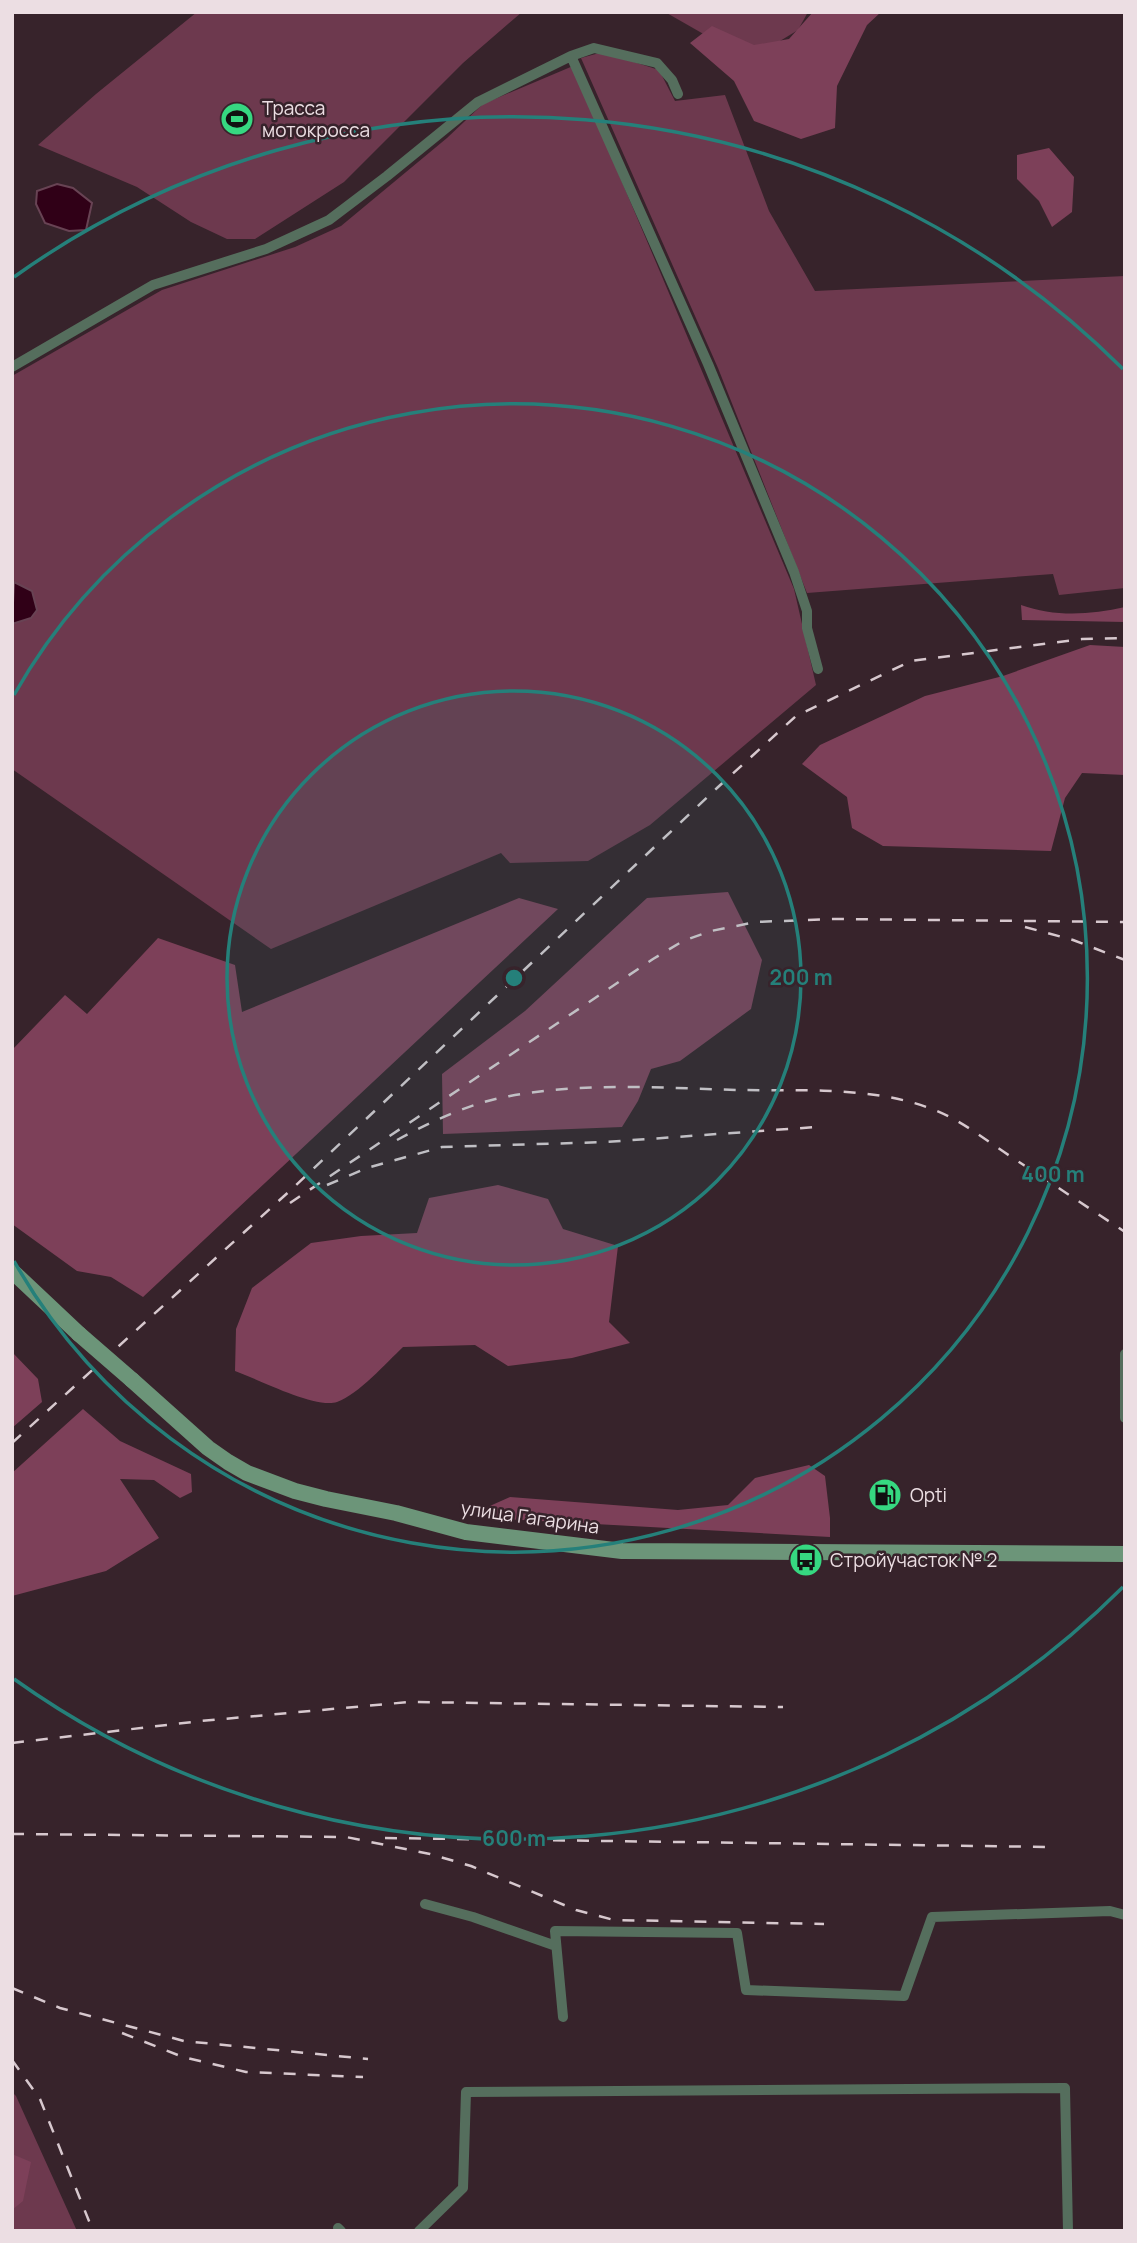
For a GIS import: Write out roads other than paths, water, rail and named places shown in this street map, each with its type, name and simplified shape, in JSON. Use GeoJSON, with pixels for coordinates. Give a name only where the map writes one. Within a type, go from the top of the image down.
{"type":"FeatureCollection","features":[{"type":"Feature","properties":{"kind":"main road","name":"улица Гагарина"},"geometry":{"type":"LineString","coordinates":[[12,1272],[208,1448],[247,1473],[316,1497],[397,1513],[466,1532],[622,1551],[1125,1554]]}},
{"type":"Feature","properties":{"kind":"street"},"geometry":{"type":"LineString","coordinates":[[12,367],[153,285],[266,249],[329,220],[478,102],[571,57],[594,48],[657,63],[672,80],[678,94]]}},
{"type":"Feature","properties":{"kind":"street"},"geometry":{"type":"LineString","coordinates":[[571,57],[708,364],[794,572],[807,611],[807,628],[818,669]]}},
{"type":"Feature","properties":{"kind":"street"},"geometry":{"type":"LineString","coordinates":[[1125,1354],[1125,1418]]}},
{"type":"Feature","properties":{"kind":"street"},"geometry":{"type":"LineString","coordinates":[[425,1905],[473,1917],[556,1946]]}},
{"type":"Feature","properties":{"kind":"street"},"geometry":{"type":"LineString","coordinates":[[563,2017],[555,1931],[737,1933],[746,1990],[904,1996],[932,1917],[1110,1911],[1125,1915]]}},
{"type":"Feature","properties":{"kind":"street"},"geometry":{"type":"LineString","coordinates":[[419,2231],[463,2188],[466,2092],[1051,2088],[1065,2088],[1068,2231]]}},
{"type":"Feature","properties":{"kind":"railway"},"geometry":{"type":"LineString","coordinates":[[12,1443],[294,1187],[796,716],[911,661],[1082,639],[1125,638]]}},
{"type":"Feature","properties":{"kind":"railway"},"geometry":{"type":"LineString","coordinates":[[290,1203],[653,959],[683,941],[711,931],[756,922],[832,919],[1125,922]]}},
{"type":"Feature","properties":{"kind":"railway"},"geometry":{"type":"LineString","coordinates":[[1025,927],[1073,940],[1125,960]]}},
{"type":"Feature","properties":{"kind":"railway"},"geometry":{"type":"LineString","coordinates":[[397,1140],[466,1108],[495,1099],[566,1089],[624,1087],[811,1090],[885,1096],[932,1109],[953,1119],[1125,1232]]}},
{"type":"Feature","properties":{"kind":"railway"},"geometry":{"type":"LineString","coordinates":[[327,1185],[367,1168],[442,1147],[606,1142],[816,1127]]}},
{"type":"Feature","properties":{"kind":"railway"},"geometry":{"type":"LineString","coordinates":[[12,1743],[201,1721],[409,1702],[783,1707]]}},
{"type":"Feature","properties":{"kind":"railway"},"geometry":{"type":"LineString","coordinates":[[12,1834],[346,1837],[430,1854],[471,1866],[576,1910],[614,1920],[824,1924]]}},
{"type":"Feature","properties":{"kind":"railway"},"geometry":{"type":"LineString","coordinates":[[385,1838],[1053,1847]]}},
{"type":"Feature","properties":{"kind":"railway"},"geometry":{"type":"LineString","coordinates":[[12,1988],[60,2008],[184,2041],[368,2059]]}},
{"type":"Feature","properties":{"kind":"railway"},"geometry":{"type":"LineString","coordinates":[[122,2033],[183,2057],[246,2072],[363,2077]]}},
{"type":"Feature","properties":{"kind":"railway"},"geometry":{"type":"LineString","coordinates":[[12,2060],[40,2099],[93,2231]]}},
{"type":"Feature","properties":{"kind":"place","name":"Трасса мотокросса"},"geometry":{"type":"Point","coordinates":[237,119]}},
{"type":"Feature","properties":{"kind":"place","name":"Opti"},"geometry":{"type":"Point","coordinates":[885,1495]}},
{"type":"Feature","properties":{"kind":"place","name":"Стройучасток № 2"},"geometry":{"type":"Point","coordinates":[806,1560]}}]}
